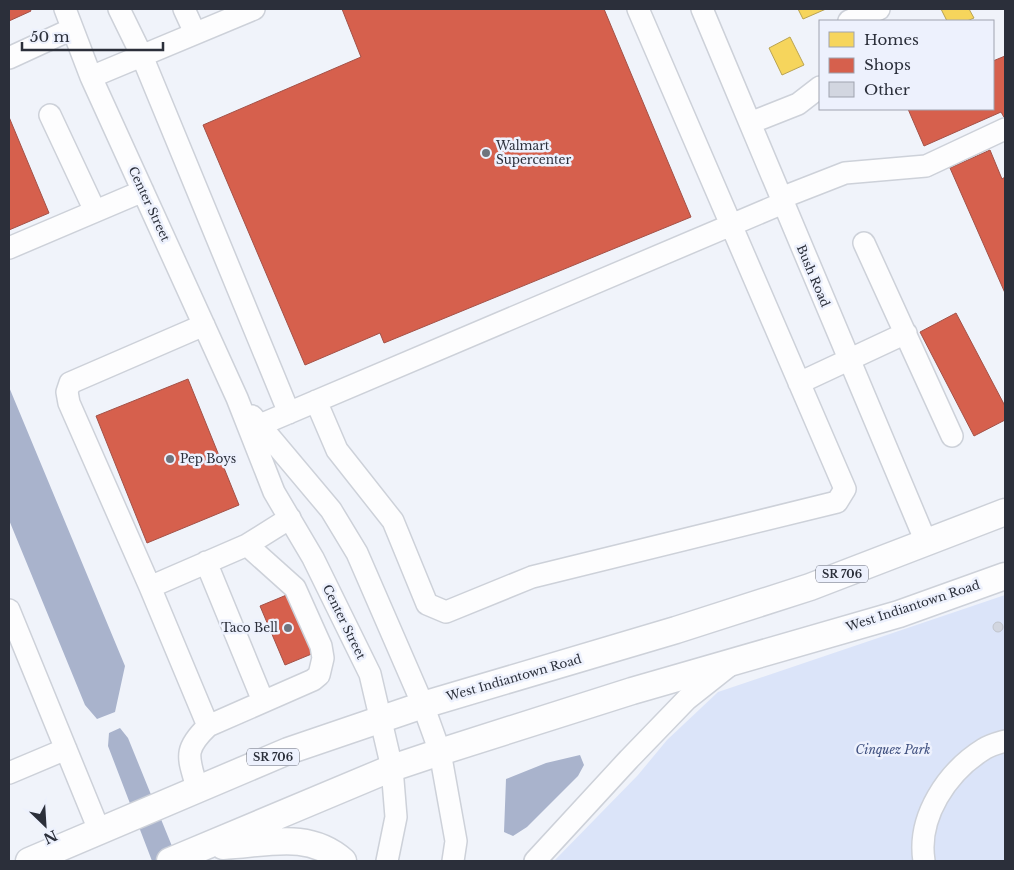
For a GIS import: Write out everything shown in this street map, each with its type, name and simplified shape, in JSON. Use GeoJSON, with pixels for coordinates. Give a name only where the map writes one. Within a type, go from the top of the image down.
{"type":"FeatureCollection","features":[{"type":"Feature","properties":{"kind":"main road","name":"West Indiantown Road"},"geometry":{"type":"LineString","coordinates":[[29,861],[197,788],[288,751],[423,705],[676,630],[810,587],[1005,512]]}},
{"type":"Feature","properties":{"kind":"main road","name":"West Indiantown Road"},"geometry":{"type":"LineString","coordinates":[[188,854],[392,768],[736,660],[899,614],[1005,576]]}},
{"type":"Feature","properties":{"kind":"main road"},"geometry":{"type":"LineString","coordinates":[[188,854],[288,841],[310,843],[330,850],[343,861]]}},
{"type":"Feature","properties":{"kind":"street","name":"Center Street"},"geometry":{"type":"LineString","coordinates":[[65,9],[91,77],[237,398],[274,492],[314,558],[370,674],[392,768],[396,817],[387,861]]}},
{"type":"Feature","properties":{"kind":"street"},"geometry":{"type":"LineString","coordinates":[[119,9],[142,56],[289,413]]}},
{"type":"Feature","properties":{"kind":"street"},"geometry":{"type":"LineString","coordinates":[[184,9],[195,34]]}},
{"type":"Feature","properties":{"kind":"street"},"geometry":{"type":"LineString","coordinates":[[91,77],[254,9]]}},
{"type":"Feature","properties":{"kind":"street"},"geometry":{"type":"LineString","coordinates":[[316,401],[337,450],[392,521],[427,604],[446,612],[532,577],[837,502],[845,489],[638,9]]}},
{"type":"Feature","properties":{"kind":"street","name":"Bush Road"},"geometry":{"type":"LineString","coordinates":[[702,9],[926,542]]}},
{"type":"Feature","properties":{"kind":"street"},"geometry":{"type":"LineString","coordinates":[[852,20],[879,9]]}},
{"type":"Feature","properties":{"kind":"street"},"geometry":{"type":"LineString","coordinates":[[9,58],[72,29]]}},
{"type":"Feature","properties":{"kind":"street"},"geometry":{"type":"LineString","coordinates":[[750,123],[798,104],[819,88]]}},
{"type":"Feature","properties":{"kind":"street"},"geometry":{"type":"LineString","coordinates":[[50,115],[96,211]]}},
{"type":"Feature","properties":{"kind":"street"},"geometry":{"type":"LineString","coordinates":[[260,425],[730,225],[845,173],[926,166],[1005,129]]}},
{"type":"Feature","properties":{"kind":"street"},"geometry":{"type":"LineString","coordinates":[[9,248],[142,191]]}},
{"type":"Feature","properties":{"kind":"street"},"geometry":{"type":"LineString","coordinates":[[864,243],[952,436]]}},
{"type":"Feature","properties":{"kind":"street"},"geometry":{"type":"LineString","coordinates":[[204,325],[70,383],[67,392],[69,403],[150,587],[208,726]]}},
{"type":"Feature","properties":{"kind":"street"},"geometry":{"type":"LineString","coordinates":[[799,383],[906,333]]}},
{"type":"Feature","properties":{"kind":"street","name":"Center Street"},"geometry":{"type":"LineString","coordinates":[[237,398],[331,510],[357,553],[423,705],[440,752],[449,792],[456,841],[453,861]]}},
{"type":"Feature","properties":{"kind":"street"},"geometry":{"type":"LineString","coordinates":[[150,587],[247,545],[290,518]]}},
{"type":"Feature","properties":{"kind":"street"},"geometry":{"type":"LineString","coordinates":[[197,788],[188,756],[192,743],[208,726],[313,680],[318,674],[324,658],[321,646],[295,588],[247,545]]}},
{"type":"Feature","properties":{"kind":"street"},"geometry":{"type":"LineString","coordinates":[[206,562],[263,701]]}},
{"type":"Feature","properties":{"kind":"street"},"geometry":{"type":"LineString","coordinates":[[9,610],[66,749],[108,826]]}},
{"type":"Feature","properties":{"kind":"street"},"geometry":{"type":"LineString","coordinates":[[535,861],[629,758],[687,699],[736,660]]}},
{"type":"Feature","properties":{"kind":"street"},"geometry":{"type":"LineString","coordinates":[[924,861],[921,844],[929,813],[947,780],[984,748],[1005,741]]}},
{"type":"Feature","properties":{"kind":"street"},"geometry":{"type":"LineString","coordinates":[[9,774],[66,749]]}},
{"type":"Feature","properties":{"kind":"green space","name":"Cinquez Park"},"geometry":{"type":"Polygon","coordinates":[[[1005,595],[1005,861],[554,861],[638,775],[667,740],[718,692],[1005,595]]]}},
{"type":"Feature","properties":{"kind":"shaded area"},"geometry":{"type":"Polygon","coordinates":[[[9,387],[125,666],[115,712],[97,719],[85,705],[9,520],[9,387]]]}},
{"type":"Feature","properties":{"kind":"shaded area"},"geometry":{"type":"Polygon","coordinates":[[[120,728],[128,738],[178,861],[152,861],[108,746],[109,733],[120,728]]]}},
{"type":"Feature","properties":{"kind":"shaded area"},"geometry":{"type":"Polygon","coordinates":[[[580,755],[584,765],[578,776],[527,827],[513,836],[504,832],[506,779],[546,763],[580,755]]]}},
{"type":"Feature","properties":{"kind":"building: Homes"},"geometry":{"type":"Polygon","coordinates":[[[798,9],[826,9],[803,19],[798,9]]]}},
{"type":"Feature","properties":{"kind":"building: Homes"},"geometry":{"type":"Polygon","coordinates":[[[941,9],[969,9],[974,18],[969,20],[946,20],[941,9]]]}},
{"type":"Feature","properties":{"kind":"building: Homes"},"geometry":{"type":"Polygon","coordinates":[[[790,37],[804,65],[782,75],[769,48],[790,37]]]}},
{"type":"Feature","properties":{"kind":"building: Shops"},"geometry":{"type":"Polygon","coordinates":[[[9,9],[30,9],[31,11],[9,21],[9,9]]]}},
{"type":"Feature","properties":{"kind":"building: Shops"},"geometry":{"type":"Polygon","coordinates":[[[342,9],[604,9],[691,217],[384,343],[380,333],[305,365],[203,125],[361,57],[342,9]]]}},
{"type":"Feature","properties":{"kind":"building: Shops"},"geometry":{"type":"Polygon","coordinates":[[[1005,56],[1005,119],[1001,112],[924,146],[908,110],[994,110],[994,61],[1005,56]]]}},
{"type":"Feature","properties":{"kind":"building: Shops"},"geometry":{"type":"Polygon","coordinates":[[[9,117],[49,213],[9,230],[9,117]]]}},
{"type":"Feature","properties":{"kind":"building: Shops"},"geometry":{"type":"Polygon","coordinates":[[[990,150],[1002,179],[1005,177],[1005,293],[950,168],[990,150]]]}},
{"type":"Feature","properties":{"kind":"building: Shops"},"geometry":{"type":"Polygon","coordinates":[[[956,313],[1005,406],[1005,420],[974,436],[920,332],[956,313]]]}},
{"type":"Feature","properties":{"kind":"building: Shops"},"geometry":{"type":"Polygon","coordinates":[[[188,379],[239,505],[147,543],[96,416],[188,379]]]}},
{"type":"Feature","properties":{"kind":"building: Shops"},"geometry":{"type":"Polygon","coordinates":[[[289,594],[314,653],[285,665],[260,606],[289,594]]]}},
{"type":"Feature","properties":{"kind":"building: Other"},"geometry":{"type":"Polygon","coordinates":[[[996,622],[1000,622],[1003,627],[1002,631],[996,632],[993,629],[993,625],[996,622]]]}},
{"type":"Feature","properties":{"kind":"place","name":"Walmart Supercenter"},"geometry":{"type":"Point","coordinates":[486,153]}},
{"type":"Feature","properties":{"kind":"place","name":"Pep Boys"},"geometry":{"type":"Point","coordinates":[170,459]}},
{"type":"Feature","properties":{"kind":"place","name":"Taco Bell"},"geometry":{"type":"Point","coordinates":[288,628]}}]}
